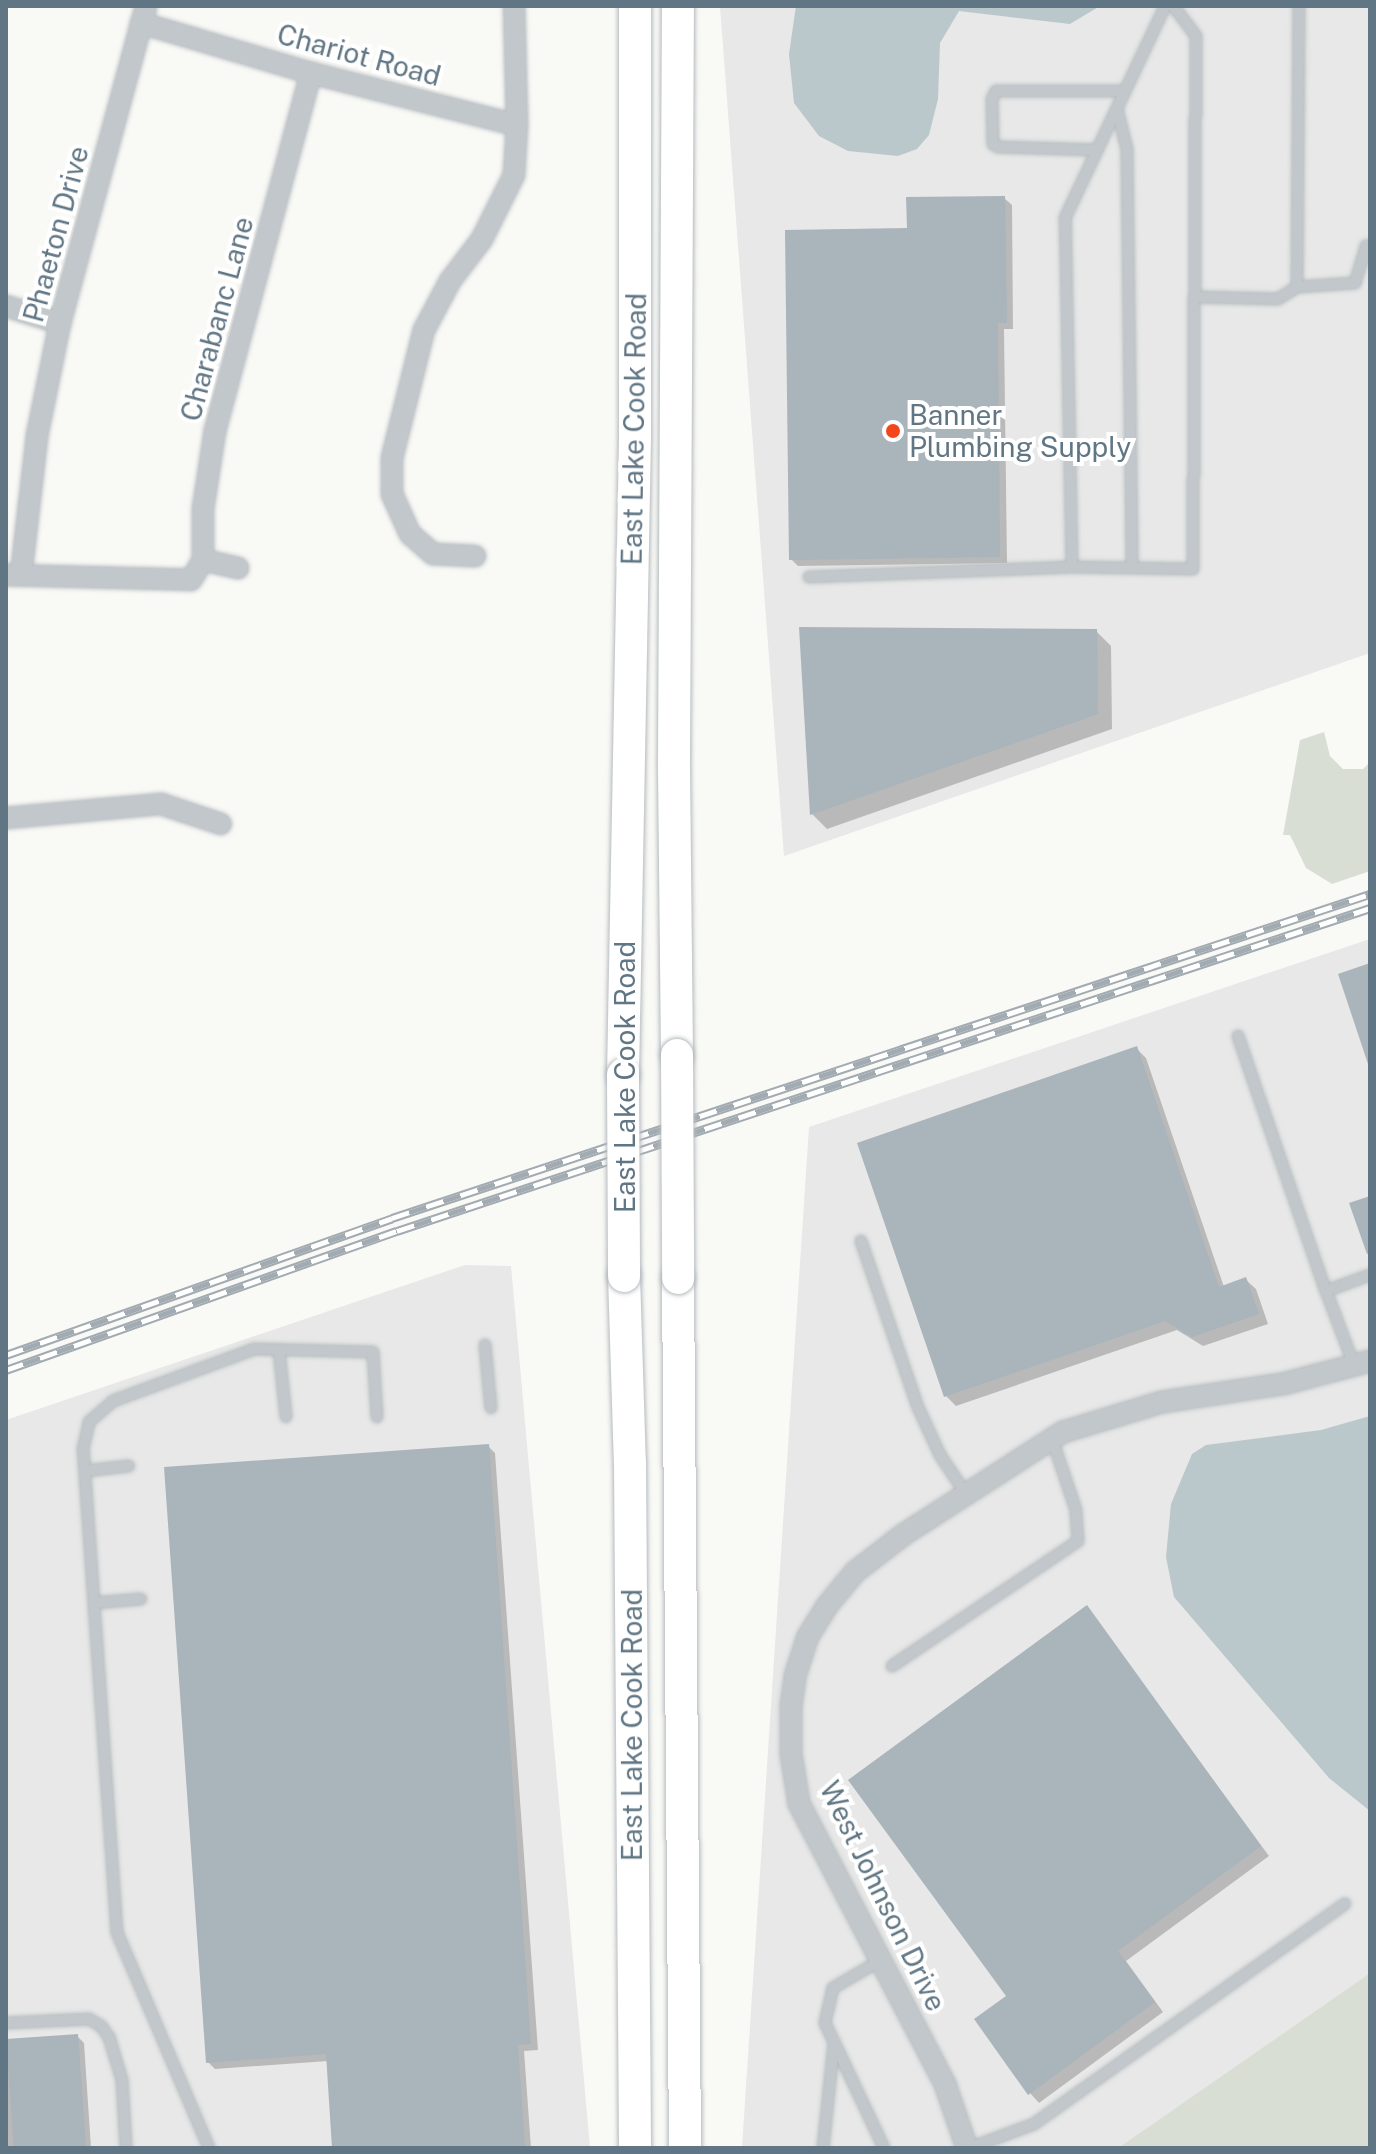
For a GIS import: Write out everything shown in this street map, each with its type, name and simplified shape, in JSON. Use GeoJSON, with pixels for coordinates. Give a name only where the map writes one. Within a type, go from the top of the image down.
{"type":"FeatureCollection","features":[{"type":"Feature","properties":{"kind":"main road","name":"East Lake Cook Road"},"geometry":{"type":"LineString","coordinates":[[635,6],[635,436],[623,1075],[624,1276],[630,1463],[635,2148]]}},
{"type":"Feature","properties":{"kind":"main road","name":"East Lake Cook Road"},"geometry":{"type":"LineString","coordinates":[[678,6],[674,759],[685,2148]]}},
{"type":"Feature","properties":{"kind":"street"},"geometry":{"type":"LineString","coordinates":[[475,556],[433,554],[410,534],[392,494],[392,458],[424,330],[450,281],[482,239],[514,175],[517,125],[514,6]]}},
{"type":"Feature","properties":{"kind":"street","name":"Chariot Road"},"geometry":{"type":"LineString","coordinates":[[143,14],[311,73],[517,125]]}},
{"type":"Feature","properties":{"kind":"street","name":"Phaeton Drive"},"geometry":{"type":"LineString","coordinates":[[13,575],[60,323],[143,14]]}},
{"type":"Feature","properties":{"kind":"street","name":"Charabanc Lane"},"geometry":{"type":"LineString","coordinates":[[203,560],[203,509],[215,431],[311,73]]}},
{"type":"Feature","properties":{"kind":"street"},"geometry":{"type":"LineString","coordinates":[[6,306],[60,323]]}},
{"type":"Feature","properties":{"kind":"street"},"geometry":{"type":"LineString","coordinates":[[13,575],[191,580],[203,560],[238,568]]}},
{"type":"Feature","properties":{"kind":"street"},"geometry":{"type":"LineString","coordinates":[[6,818],[161,804],[221,824]]}},
{"type":"Feature","properties":{"kind":"street","name":"West Johnson Drive"},"geometry":{"type":"LineString","coordinates":[[969,2148],[945,2084],[883,1959],[799,1803],[791,1754],[795,1676],[807,1638],[826,1607],[855,1572],[903,1535],[1052,1439],[1108,1416],[1162,1402],[1283,1384],[1362,1363]]}},
{"type":"Feature","properties":{"kind":"lane"},"geometry":{"type":"LineString","coordinates":[[1072,567],[1065,218],[1165,6]]}},
{"type":"Feature","properties":{"kind":"lane"},"geometry":{"type":"LineString","coordinates":[[809,577],[1072,567],[1193,569],[1196,36],[1173,6]]}},
{"type":"Feature","properties":{"kind":"lane"},"geometry":{"type":"LineString","coordinates":[[1297,287],[1299,6]]}},
{"type":"Feature","properties":{"kind":"lane"},"geometry":{"type":"LineString","coordinates":[[1097,150],[998,147],[993,144],[992,99],[996,91],[1125,91]]}},
{"type":"Feature","properties":{"kind":"lane"},"geometry":{"type":"LineString","coordinates":[[1117,109],[1127,149],[1132,568]]}},
{"type":"Feature","properties":{"kind":"lane"},"geometry":{"type":"LineString","coordinates":[[1194,297],[1278,299],[1297,287],[1355,283],[1366,246],[1370,246]]}},
{"type":"Feature","properties":{"kind":"lane"},"geometry":{"type":"LineString","coordinates":[[1238,1036],[1326,1291],[1362,1363]]}},
{"type":"Feature","properties":{"kind":"lane"},"geometry":{"type":"LineString","coordinates":[[861,1241],[917,1405],[940,1455],[966,1494]]}},
{"type":"Feature","properties":{"kind":"lane"},"geometry":{"type":"LineString","coordinates":[[1326,1291],[1370,1275]]}},
{"type":"Feature","properties":{"kind":"lane"},"geometry":{"type":"LineString","coordinates":[[485,1345],[491,1408]]}},
{"type":"Feature","properties":{"kind":"lane"},"geometry":{"type":"LineString","coordinates":[[209,2148],[117,1932],[83,1449],[89,1422],[113,1401],[254,1349],[373,1352],[377,1417]]}},
{"type":"Feature","properties":{"kind":"lane"},"geometry":{"type":"LineString","coordinates":[[279,1350],[286,1417]]}},
{"type":"Feature","properties":{"kind":"lane"},"geometry":{"type":"LineString","coordinates":[[892,1666],[1078,1541],[1076,1510],[1052,1439]]}},
{"type":"Feature","properties":{"kind":"lane"},"geometry":{"type":"LineString","coordinates":[[85,1471],[129,1466]]}},
{"type":"Feature","properties":{"kind":"lane"},"geometry":{"type":"LineString","coordinates":[[94,1603],[141,1599]]}},
{"type":"Feature","properties":{"kind":"lane"},"geometry":{"type":"LineString","coordinates":[[969,2148],[1034,2124],[1345,1904]]}},
{"type":"Feature","properties":{"kind":"lane"},"geometry":{"type":"LineString","coordinates":[[883,1959],[833,1988],[825,2023],[884,2148]]}},
{"type":"Feature","properties":{"kind":"lane"},"geometry":{"type":"LineString","coordinates":[[6,2023],[89,2019],[101,2026],[109,2037],[122,2080],[126,2148]]}},
{"type":"Feature","properties":{"kind":"lane"},"geometry":{"type":"LineString","coordinates":[[823,2148],[834,2042]]}},
{"type":"Feature","properties":{"kind":"shaded area"},"geometry":{"type":"Polygon","coordinates":[[[720,6],[1370,6],[1370,653],[784,856],[720,6]]]}},
{"type":"Feature","properties":{"kind":"shaded area"},"geometry":{"type":"Polygon","coordinates":[[[796,6],[1100,6],[1070,24],[959,11],[940,43],[938,99],[929,135],[917,149],[898,156],[848,151],[819,136],[794,103],[789,54],[796,6]]]}},
{"type":"Feature","properties":{"kind":"shaded area"},"geometry":{"type":"Polygon","coordinates":[[[1324,732],[1330,756],[1343,769],[1363,769],[1370,762],[1370,871],[1332,884],[1306,868],[1290,835],[1283,835],[1300,740],[1324,732]]]}},
{"type":"Feature","properties":{"kind":"shaded area"},"geometry":{"type":"Polygon","coordinates":[[[1370,939],[1370,1973],[1118,2148],[742,2148],[809,1127],[1370,939]]]}},
{"type":"Feature","properties":{"kind":"shaded area"},"geometry":{"type":"Polygon","coordinates":[[[465,1265],[511,1266],[590,2148],[6,2148],[6,1420],[465,1265]]]}},
{"type":"Feature","properties":{"kind":"shaded area"},"geometry":{"type":"Polygon","coordinates":[[[1370,1416],[1370,1811],[1329,1778],[1174,1597],[1166,1557],[1171,1504],[1192,1454],[1206,1445],[1321,1430],[1370,1416]]]}},
{"type":"Feature","properties":{"kind":"shaded area"},"geometry":{"type":"Polygon","coordinates":[[[1370,1973],[1370,2148],[1118,2148],[1370,1973]]]}},
{"type":"Feature","properties":{"kind":"building","name":"Banner Plumbing Supply"},"geometry":{"type":"Polygon","coordinates":[[[1005,196],[1007,323],[998,323],[1000,557],[789,560],[785,230],[907,228],[906,197],[1005,196]]]}},
{"type":"Feature","properties":{"kind":"building"},"geometry":{"type":"Polygon","coordinates":[[[799,627],[1097,629],[1098,714],[810,815],[799,627]]]}},
{"type":"Feature","properties":{"kind":"building"},"geometry":{"type":"Polygon","coordinates":[[[1370,963],[1370,1067],[1369,1067],[1338,974],[1370,963]]]}},
{"type":"Feature","properties":{"kind":"building"},"geometry":{"type":"Polygon","coordinates":[[[1137,1046],[1219,1287],[1246,1277],[1259,1314],[1192,1337],[1165,1321],[944,1397],[857,1143],[1137,1046]]]}},
{"type":"Feature","properties":{"kind":"building"},"geometry":{"type":"Polygon","coordinates":[[[1370,1196],[1370,1253],[1367,1254],[1349,1203],[1370,1196]]]}},
{"type":"Feature","properties":{"kind":"building"},"geometry":{"type":"Polygon","coordinates":[[[489,1444],[531,2044],[518,2045],[525,2148],[332,2148],[326,2054],[206,2063],[164,1467],[489,1444]]]}},
{"type":"Feature","properties":{"kind":"building"},"geometry":{"type":"Polygon","coordinates":[[[1087,1605],[1261,1846],[1118,1951],[1155,2002],[1028,2095],[974,2019],[1006,1996],[848,1780],[1087,1605]]]}},
{"type":"Feature","properties":{"kind":"building"},"geometry":{"type":"Polygon","coordinates":[[[78,2034],[86,2148],[14,2148],[6,2039],[78,2034]]]}},
{"type":"Feature","properties":{"kind":"railway"},"geometry":{"type":"LineString","coordinates":[[6,1355],[392,1218],[1370,894]]}},
{"type":"Feature","properties":{"kind":"railway"},"geometry":{"type":"LineString","coordinates":[[6,1370],[397,1231],[1370,908]]}},
{"type":"Feature","properties":{"kind":"place","name":"Banner Plumbing Supply"},"geometry":{"type":"Point","coordinates":[893,431]}}]}
